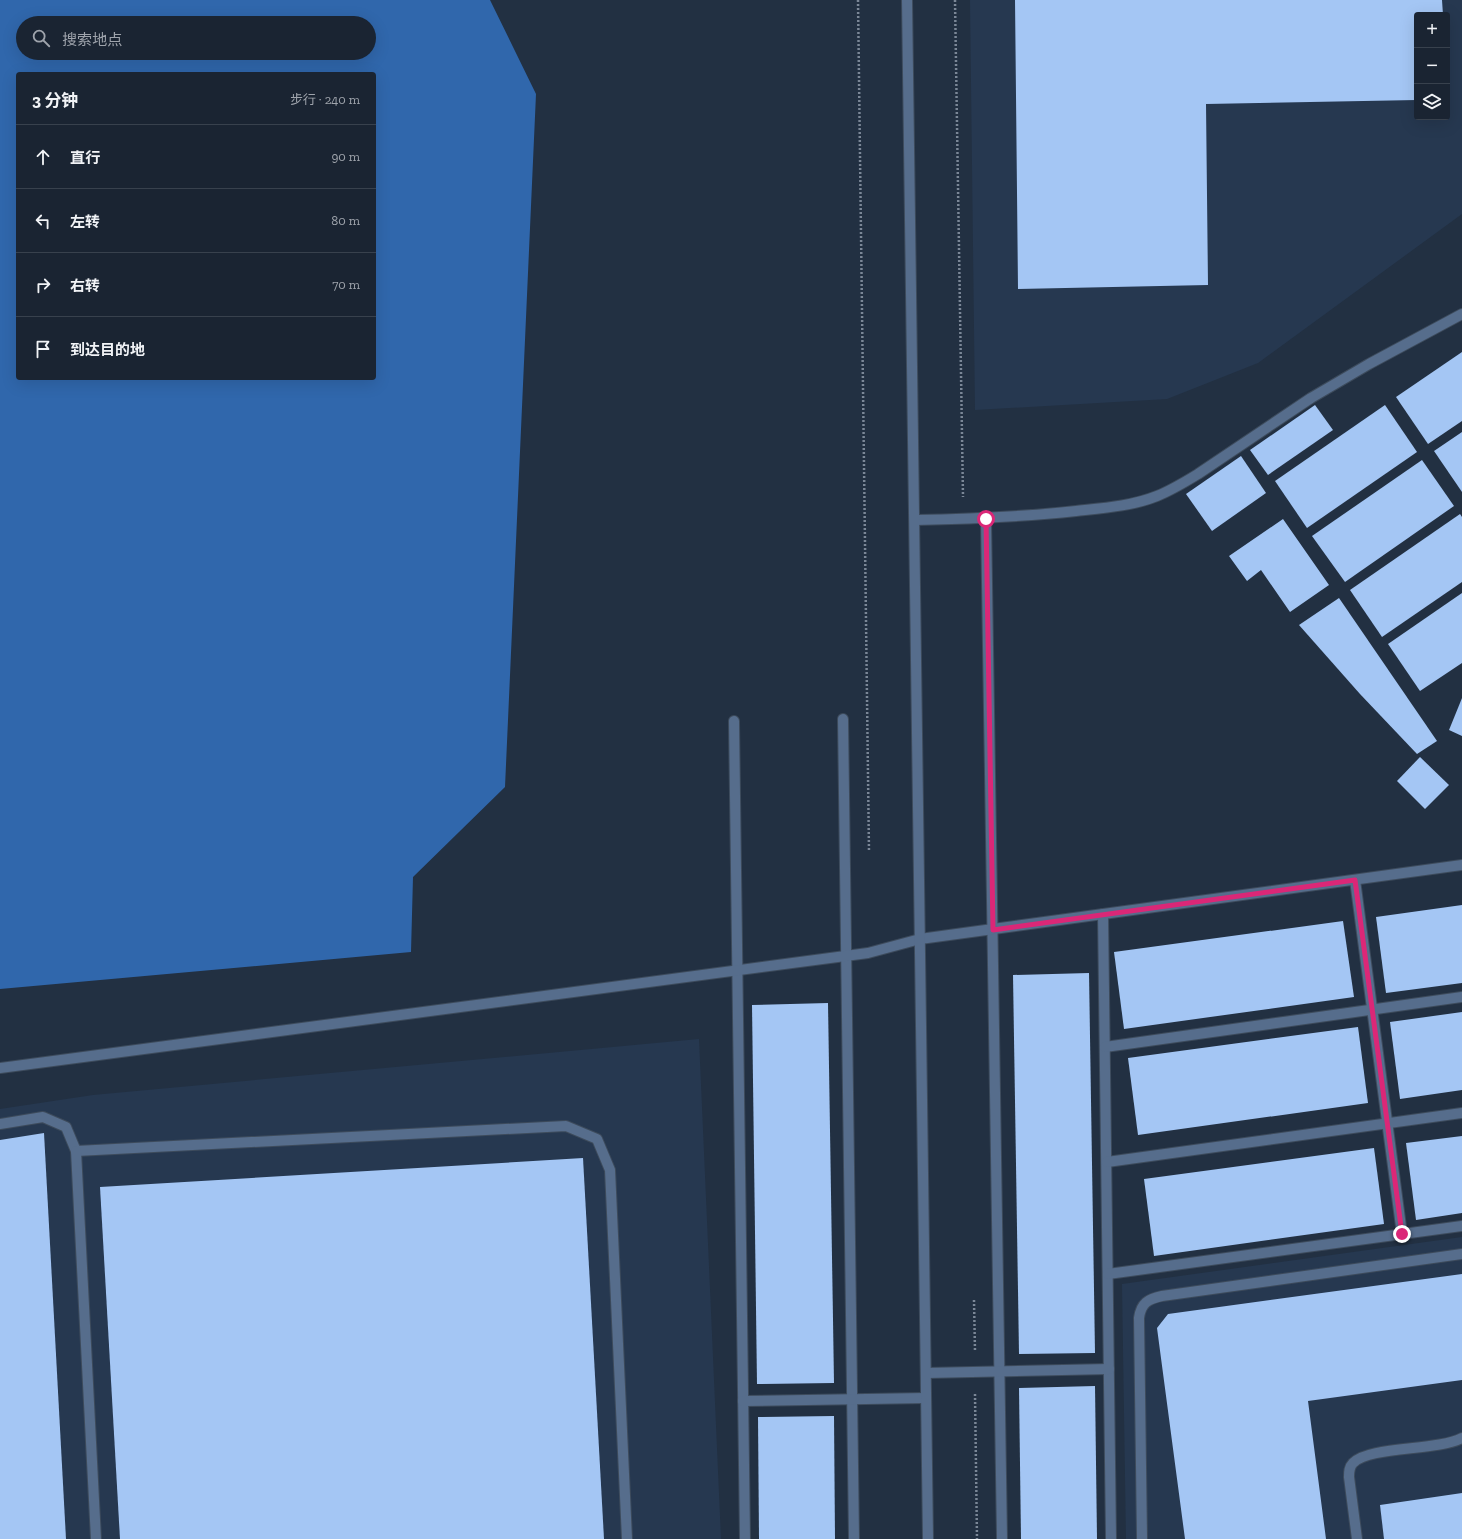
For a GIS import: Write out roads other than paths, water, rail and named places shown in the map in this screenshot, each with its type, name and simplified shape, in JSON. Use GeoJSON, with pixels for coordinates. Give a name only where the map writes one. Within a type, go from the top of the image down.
{"type":"FeatureCollection","features":[{"type":"Feature","properties":{"kind":"street"},"geometry":{"type":"LineString","coordinates":[[907,0],[928,1539]]}},
{"type":"Feature","properties":{"kind":"street"},"geometry":{"type":"LineString","coordinates":[[914,520],[986,519],[1030,516],[1114,507],[1157,496],[1179,486],[1198,474],[1311,398],[1462,314]]}},
{"type":"Feature","properties":{"kind":"street"},"geometry":{"type":"LineString","coordinates":[[986,519],[1002,1539]]}},
{"type":"Feature","properties":{"kind":"street"},"geometry":{"type":"LineString","coordinates":[[843,718],[854,1539]]}},
{"type":"Feature","properties":{"kind":"street"},"geometry":{"type":"LineString","coordinates":[[734,721],[745,1539]]}},
{"type":"Feature","properties":{"kind":"street"},"geometry":{"type":"LineString","coordinates":[[0,1068],[868,953],[920,939],[1462,865]]}},
{"type":"Feature","properties":{"kind":"street"},"geometry":{"type":"LineString","coordinates":[[1355,880],[1402,1234]]}},
{"type":"Feature","properties":{"kind":"street"},"geometry":{"type":"LineString","coordinates":[[1103,914],[1111,1539]]}},
{"type":"Feature","properties":{"kind":"street"},"geometry":{"type":"LineString","coordinates":[[1105,1047],[1462,997]]}},
{"type":"Feature","properties":{"kind":"street"},"geometry":{"type":"LineString","coordinates":[[1106,1162],[1462,1113]]}},
{"type":"Feature","properties":{"kind":"street"},"geometry":{"type":"LineString","coordinates":[[0,1124],[43,1117],[66,1127],[76,1151],[96,1539]]}},
{"type":"Feature","properties":{"kind":"street"},"geometry":{"type":"LineString","coordinates":[[76,1151],[566,1126],[597,1139],[610,1170],[627,1539]]}},
{"type":"Feature","properties":{"kind":"street"},"geometry":{"type":"LineString","coordinates":[[1108,1274],[1462,1226]]}},
{"type":"Feature","properties":{"kind":"street"},"geometry":{"type":"LineString","coordinates":[[1142,1539],[1139,1318],[1140,1310],[1145,1302],[1162,1296],[1462,1254]]}},
{"type":"Feature","properties":{"kind":"street"},"geometry":{"type":"LineString","coordinates":[[926,1373],[1109,1369]]}},
{"type":"Feature","properties":{"kind":"street"},"geometry":{"type":"LineString","coordinates":[[743,1401],[926,1398]]}},
{"type":"Feature","properties":{"kind":"street"},"geometry":{"type":"LineString","coordinates":[[1357,1539],[1349,1477],[1349,1470],[1353,1463],[1369,1455],[1440,1445],[1462,1438]]}}]}
